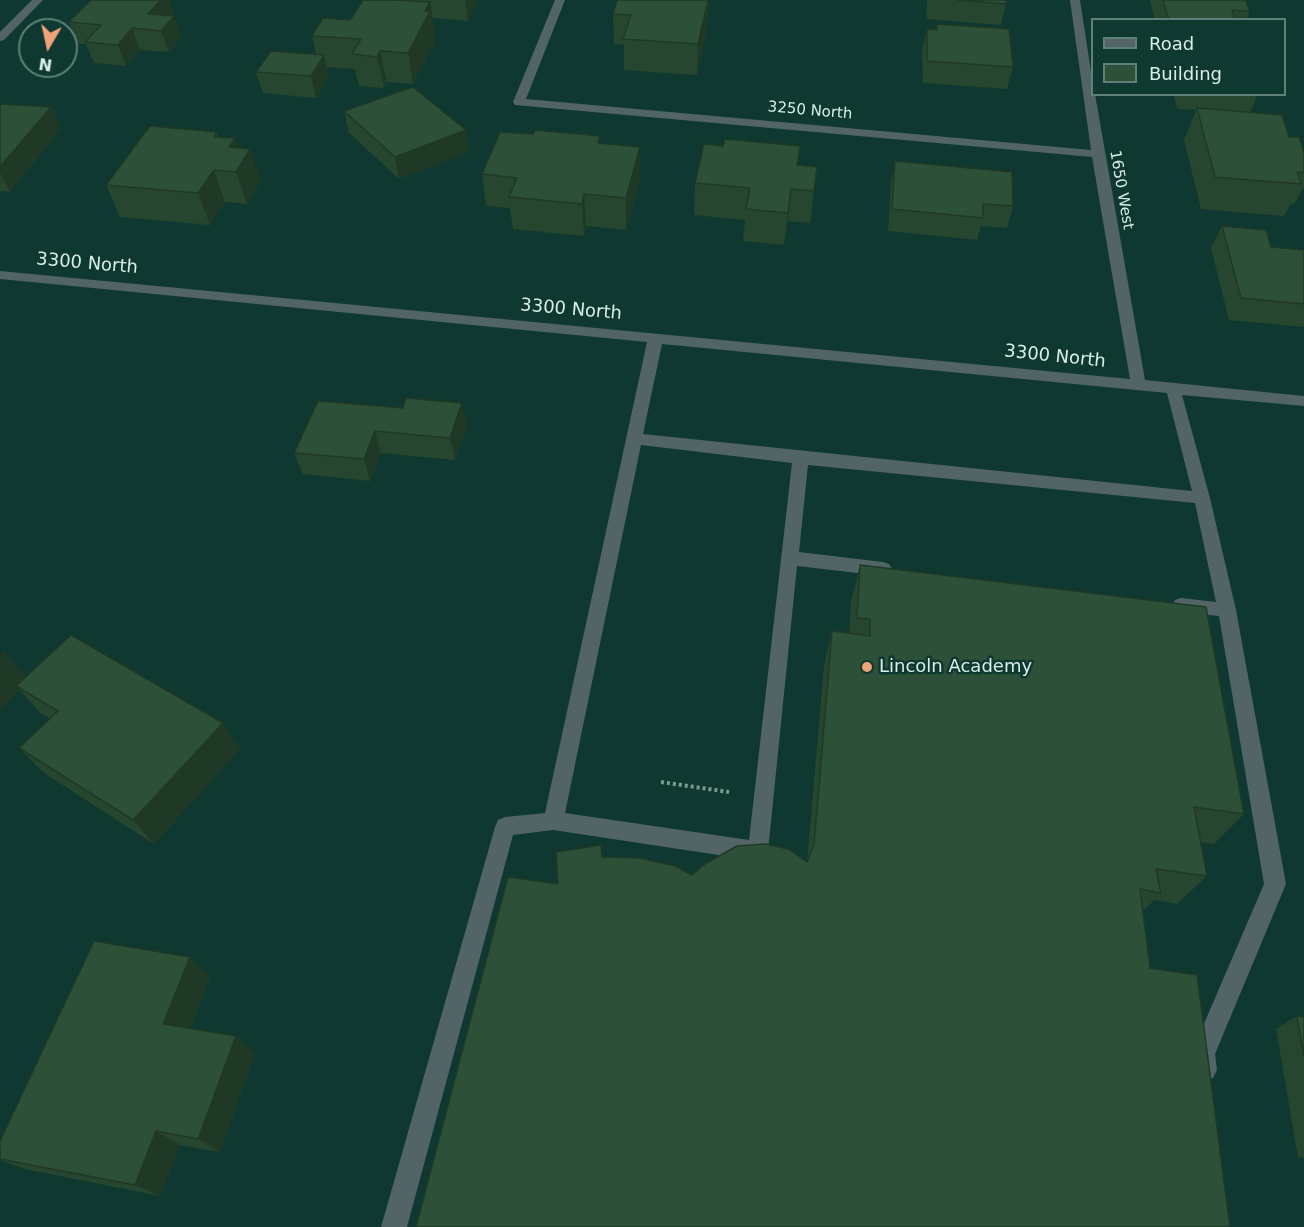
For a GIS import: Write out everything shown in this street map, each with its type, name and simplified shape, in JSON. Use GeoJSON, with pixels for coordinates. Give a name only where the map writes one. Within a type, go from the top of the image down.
{"type":"FeatureCollection","features":[{"type":"Feature","properties":{"kind":"street"},"geometry":{"type":"LineString","coordinates":[[0,38],[38,0]]}},
{"type":"Feature","properties":{"kind":"street","name":"3250 North"},"geometry":{"type":"LineString","coordinates":[[560,0],[519,102],[1098,154]]}},
{"type":"Feature","properties":{"kind":"street","name":"1650 West"},"geometry":{"type":"LineString","coordinates":[[1075,0],[1098,154],[1138,384]]}},
{"type":"Feature","properties":{"kind":"street","name":"3300 North"},"geometry":{"type":"LineString","coordinates":[[0,275],[1304,401]]}},
{"type":"Feature","properties":{"kind":"street"},"geometry":{"type":"LineString","coordinates":[[553,821],[656,337]]}},
{"type":"Feature","properties":{"kind":"street"},"geometry":{"type":"LineString","coordinates":[[1173,388],[1203,498],[1227,610],[1275,884],[1203,1054],[1208,1089]]}},
{"type":"Feature","properties":{"kind":"street"},"geometry":{"type":"LineString","coordinates":[[634,439],[1203,498]]}},
{"type":"Feature","properties":{"kind":"street"},"geometry":{"type":"LineString","coordinates":[[394,1227],[505,827],[553,821],[758,851],[801,458]]}},
{"type":"Feature","properties":{"kind":"street"},"geometry":{"type":"LineString","coordinates":[[789,558],[896,571]]}},
{"type":"Feature","properties":{"kind":"street"},"geometry":{"type":"LineString","coordinates":[[1168,603],[1227,610]]}},
{"type":"Feature","properties":{"kind":"path"},"geometry":{"type":"LineString","coordinates":[[661,782],[763,797]]}},
{"type":"Feature","properties":{"kind":"building"},"geometry":{"type":"Polygon","coordinates":[[[91,0],[161,0],[148,14],[174,16],[161,31],[132,28],[118,45],[85,42],[101,25],[78,23],[78,18],[73,18],[91,0]]]}},
{"type":"Feature","properties":{"kind":"building"},"geometry":{"type":"Polygon","coordinates":[[[363,0],[430,2],[425,11],[430,11],[408,53],[380,51],[377,57],[352,54],[361,39],[312,36],[323,18],[350,20],[363,0]]]}},
{"type":"Feature","properties":{"kind":"building"},"geometry":{"type":"Polygon","coordinates":[[[617,0],[708,0],[698,44],[623,39],[631,15],[613,14],[617,0]]]}},
{"type":"Feature","properties":{"kind":"building"},"geometry":{"type":"Polygon","coordinates":[[[957,0],[1006,0],[1006,4],[957,0]]]}},
{"type":"Feature","properties":{"kind":"building"},"geometry":{"type":"Polygon","coordinates":[[[1163,0],[1245,0],[1250,11],[1232,10],[1234,18],[1168,18],[1163,0]]]}},
{"type":"Feature","properties":{"kind":"building"},"geometry":{"type":"Polygon","coordinates":[[[937,24],[1009,29],[1013,67],[927,61],[927,29],[937,30],[937,24]]]}},
{"type":"Feature","properties":{"kind":"building"},"geometry":{"type":"Polygon","coordinates":[[[271,51],[324,55],[311,76],[256,72],[271,51]]]}},
{"type":"Feature","properties":{"kind":"building"},"geometry":{"type":"Polygon","coordinates":[[[413,87],[466,130],[395,157],[344,111],[413,87]]]}},
{"type":"Feature","properties":{"kind":"building"},"geometry":{"type":"Polygon","coordinates":[[[0,104],[51,107],[0,167],[0,104]]]}},
{"type":"Feature","properties":{"kind":"building"},"geometry":{"type":"Polygon","coordinates":[[[1197,108],[1282,115],[1289,137],[1299,137],[1304,153],[1304,172],[1297,172],[1301,184],[1215,177],[1197,108]]]}},
{"type":"Feature","properties":{"kind":"building"},"geometry":{"type":"Polygon","coordinates":[[[150,126],[217,132],[214,137],[235,138],[229,147],[250,149],[236,172],[214,170],[198,193],[106,185],[150,126]]]}},
{"type":"Feature","properties":{"kind":"building"},"geometry":{"type":"Polygon","coordinates":[[[535,130],[600,136],[598,143],[640,147],[626,198],[584,194],[582,204],[509,197],[517,178],[482,174],[500,132],[533,134],[535,130]]]}},
{"type":"Feature","properties":{"kind":"building"},"geometry":{"type":"Polygon","coordinates":[[[725,139],[800,146],[797,165],[817,167],[814,191],[791,189],[788,213],[746,209],[750,188],[695,183],[704,144],[723,146],[725,139]]]}},
{"type":"Feature","properties":{"kind":"building"},"geometry":{"type":"Polygon","coordinates":[[[895,161],[1012,172],[1013,206],[983,204],[983,218],[892,209],[895,161]]]}},
{"type":"Feature","properties":{"kind":"building"},"geometry":{"type":"Polygon","coordinates":[[[1222,226],[1266,230],[1271,247],[1304,250],[1304,304],[1241,298],[1222,226]]]}},
{"type":"Feature","properties":{"kind":"building"},"geometry":{"type":"Polygon","coordinates":[[[406,398],[462,403],[450,438],[375,431],[364,459],[294,453],[318,401],[403,408],[406,398]]]}},
{"type":"Feature","properties":{"kind":"building"},"geometry":{"type":"Polygon","coordinates":[[[860,565],[1206,607],[1244,814],[1194,807],[1207,876],[1156,869],[1161,893],[1140,889],[1150,968],[1197,975],[1230,1227],[416,1227],[508,877],[558,884],[556,852],[601,845],[602,857],[639,858],[675,866],[692,875],[705,864],[737,846],[766,844],[788,849],[807,862],[814,845],[832,631],[870,636],[870,619],[857,618],[860,565]]]}},
{"type":"Feature","properties":{"kind":"building"},"geometry":{"type":"Polygon","coordinates":[[[71,635],[223,723],[133,820],[19,748],[58,711],[16,686],[71,635]]]}},
{"type":"Feature","properties":{"kind":"building"},"geometry":{"type":"Polygon","coordinates":[[[94,941],[190,957],[163,1024],[236,1036],[198,1139],[156,1131],[135,1185],[0,1159],[0,1141],[94,941]]]}},
{"type":"Feature","properties":{"kind":"building"},"geometry":{"type":"Polygon","coordinates":[[[1297,1016],[1304,1017],[1304,1057],[1297,1016]]]}},
{"type":"Feature","properties":{"kind":"place","name":"Lincoln Academy"},"geometry":{"type":"Point","coordinates":[867,667]}}]}
